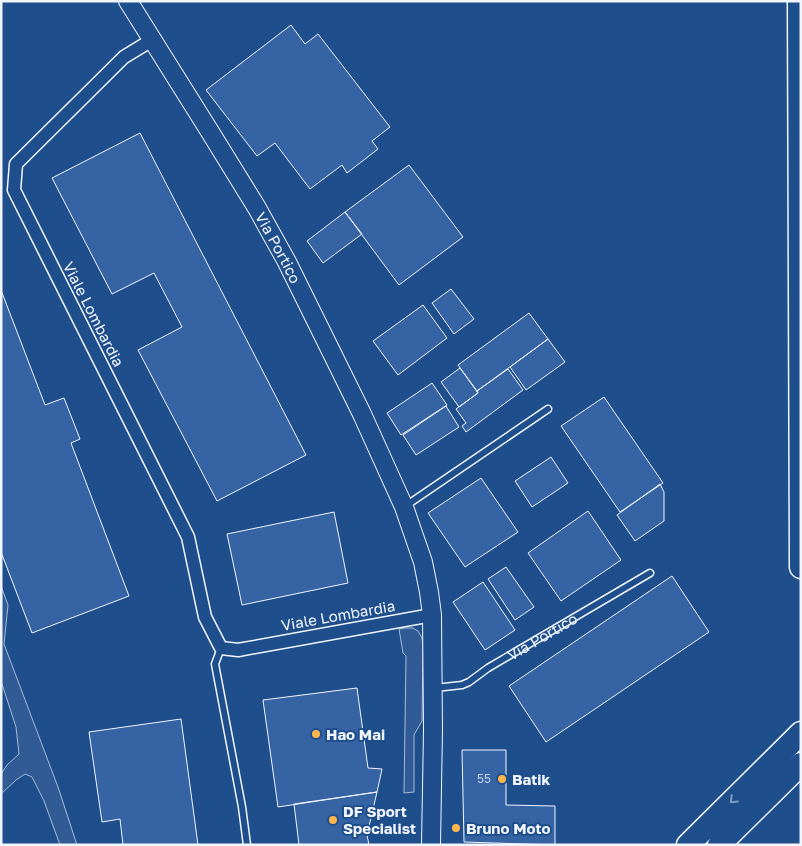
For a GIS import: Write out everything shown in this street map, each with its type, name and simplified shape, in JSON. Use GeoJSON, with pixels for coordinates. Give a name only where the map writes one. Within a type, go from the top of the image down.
{"type":"FeatureCollection","features":[{"type":"Feature","properties":{"kind":"highway"},"geometry":{"type":"LineString","coordinates":[[799,1],[801,567]]}},
{"type":"Feature","properties":{"kind":"highway"},"geometry":{"type":"LineString","coordinates":[[688,845],[801,734]]}},
{"type":"Feature","properties":{"kind":"highway"},"geometry":{"type":"LineString","coordinates":[[719,845],[801,764]]}},
{"type":"Feature","properties":{"kind":"main road","name":"Via Portico"},"geometry":{"type":"LineString","coordinates":[[128,1],[257,208],[287,262],[362,414],[404,507],[423,562],[432,615],[431,845]]}},
{"type":"Feature","properties":{"kind":"street","name":"Viale Lombardia"},"geometry":{"type":"LineString","coordinates":[[154,41],[147,43],[124,57],[16,164],[14,190],[188,537],[205,618],[221,648],[238,650],[432,615]]}},
{"type":"Feature","properties":{"kind":"lane"},"geometry":{"type":"LineString","coordinates":[[404,507],[548,409]]}},
{"type":"Feature","properties":{"kind":"lane","name":"Via Portico"},"geometry":{"type":"LineString","coordinates":[[432,688],[462,685],[469,682],[488,668],[650,572]]}},
{"type":"Feature","properties":{"kind":"lane"},"geometry":{"type":"LineString","coordinates":[[221,648],[215,664],[248,845]]}},
{"type":"Feature","properties":{"kind":"shaded area"},"geometry":{"type":"Polygon","coordinates":[[[1,586],[8,605],[4,644],[58,787],[77,845],[60,845],[44,801],[32,777],[25,774],[1,794],[1,774],[7,765],[19,754],[16,727],[1,681],[1,586]]]}},
{"type":"Feature","properties":{"kind":"shaded area"},"geometry":{"type":"Polygon","coordinates":[[[413,628],[418,631],[422,638],[423,647],[422,721],[414,735],[414,792],[404,793],[406,656],[403,653],[399,629],[413,628]]]}},
{"type":"Feature","properties":{"kind":"building"},"geometry":{"type":"Polygon","coordinates":[[[291,25],[305,44],[318,34],[390,127],[372,141],[378,149],[347,173],[342,165],[310,189],[275,143],[257,156],[206,90],[291,25]]]}},
{"type":"Feature","properties":{"kind":"building"},"geometry":{"type":"Polygon","coordinates":[[[140,133],[306,455],[217,501],[138,350],[182,327],[154,273],[112,294],[52,178],[140,133]]]}},
{"type":"Feature","properties":{"kind":"building"},"geometry":{"type":"Polygon","coordinates":[[[409,165],[463,237],[399,285],[345,212],[409,165]]]}},
{"type":"Feature","properties":{"kind":"building"},"geometry":{"type":"Polygon","coordinates":[[[345,212],[362,234],[323,263],[307,241],[345,212]]]}},
{"type":"Feature","properties":{"kind":"building"},"geometry":{"type":"Polygon","coordinates":[[[451,289],[474,319],[454,334],[432,303],[451,289]]]}},
{"type":"Feature","properties":{"kind":"building"},"geometry":{"type":"Polygon","coordinates":[[[1,290],[45,405],[64,398],[80,439],[71,443],[129,596],[32,633],[1,552],[1,290]]]}},
{"type":"Feature","properties":{"kind":"building"},"geometry":{"type":"Polygon","coordinates":[[[423,305],[447,338],[398,375],[373,341],[423,305]]]}},
{"type":"Feature","properties":{"kind":"building"},"geometry":{"type":"Polygon","coordinates":[[[529,313],[548,339],[477,391],[458,365],[529,313]]]}},
{"type":"Feature","properties":{"kind":"building"},"geometry":{"type":"Polygon","coordinates":[[[548,339],[565,362],[526,390],[510,367],[548,339]]]}},
{"type":"Feature","properties":{"kind":"building"},"geometry":{"type":"Polygon","coordinates":[[[460,368],[478,393],[459,407],[441,382],[460,368]]]}},
{"type":"Feature","properties":{"kind":"building"},"geometry":{"type":"Polygon","coordinates":[[[508,369],[523,390],[466,432],[462,426],[466,423],[456,409],[508,369]]]}},
{"type":"Feature","properties":{"kind":"building"},"geometry":{"type":"Polygon","coordinates":[[[432,383],[447,405],[401,435],[387,413],[432,383]]]}},
{"type":"Feature","properties":{"kind":"building"},"geometry":{"type":"Polygon","coordinates":[[[604,397],[663,483],[620,512],[561,426],[604,397]]]}},
{"type":"Feature","properties":{"kind":"building"},"geometry":{"type":"Polygon","coordinates":[[[446,406],[459,427],[416,455],[403,435],[446,406]]]}},
{"type":"Feature","properties":{"kind":"building"},"geometry":{"type":"Polygon","coordinates":[[[551,457],[568,483],[532,507],[515,481],[551,457]]]}},
{"type":"Feature","properties":{"kind":"building"},"geometry":{"type":"Polygon","coordinates":[[[481,478],[518,532],[465,567],[428,513],[481,478]]]}},
{"type":"Feature","properties":{"kind":"building"},"geometry":{"type":"Polygon","coordinates":[[[660,484],[664,492],[664,521],[635,541],[617,515],[660,484]]]}},
{"type":"Feature","properties":{"kind":"building"},"geometry":{"type":"Polygon","coordinates":[[[588,511],[621,560],[561,601],[528,553],[588,511]]]}},
{"type":"Feature","properties":{"kind":"building"},"geometry":{"type":"Polygon","coordinates":[[[334,512],[348,583],[242,605],[227,534],[334,512]]]}},
{"type":"Feature","properties":{"kind":"building"},"geometry":{"type":"Polygon","coordinates":[[[506,567],[534,607],[515,620],[488,579],[506,567]]]}},
{"type":"Feature","properties":{"kind":"building"},"geometry":{"type":"Polygon","coordinates":[[[672,576],[709,632],[546,742],[509,686],[672,576]]]}},
{"type":"Feature","properties":{"kind":"building"},"geometry":{"type":"Polygon","coordinates":[[[483,582],[515,630],[485,650],[453,602],[483,582]]]}},
{"type":"Feature","properties":{"kind":"building","name":"Hao Mai"},"geometry":{"type":"Polygon","coordinates":[[[357,688],[368,768],[382,769],[377,792],[278,807],[263,700],[357,688]]]}},
{"type":"Feature","properties":{"kind":"building"},"geometry":{"type":"Polygon","coordinates":[[[181,719],[198,845],[123,845],[120,819],[102,822],[89,732],[181,719]]]}},
{"type":"Feature","properties":{"kind":"building"},"geometry":{"type":"Polygon","coordinates":[[[462,750],[506,750],[506,805],[555,806],[555,845],[464,842],[462,750]]]}},
{"type":"Feature","properties":{"kind":"building","name":"DF Sport Specialist"},"geometry":{"type":"Polygon","coordinates":[[[377,792],[367,835],[369,845],[299,845],[294,804],[377,792]]]}},
{"type":"Feature","properties":{"kind":"place","name":"Hao Mai"},"geometry":{"type":"Point","coordinates":[316,734]}},
{"type":"Feature","properties":{"kind":"place","name":"Batik"},"geometry":{"type":"Point","coordinates":[502,779]}},
{"type":"Feature","properties":{"kind":"place","name":"DF Sport Specialist"},"geometry":{"type":"Point","coordinates":[333,820]}},
{"type":"Feature","properties":{"kind":"place","name":"Bruno Moto"},"geometry":{"type":"Point","coordinates":[456,828]}}]}
